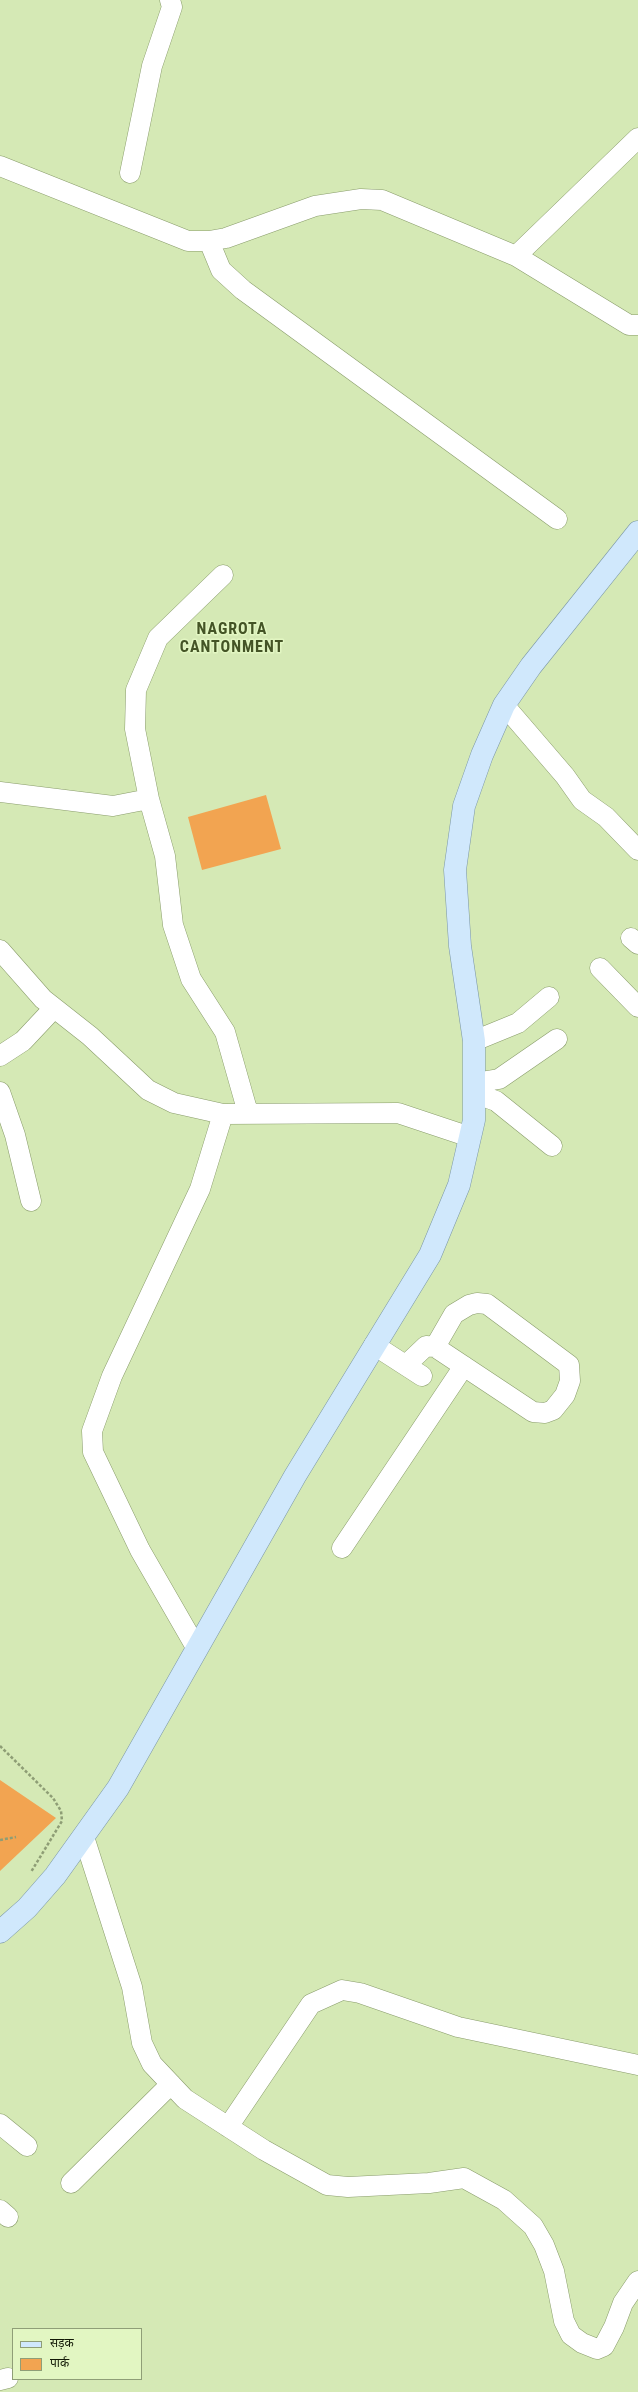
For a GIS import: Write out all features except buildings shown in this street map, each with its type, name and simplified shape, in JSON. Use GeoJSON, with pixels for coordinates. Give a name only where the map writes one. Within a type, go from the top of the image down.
{"type":"FeatureCollection","features":[{"type":"Feature","properties":{"kind":"main road"},"geometry":{"type":"LineString","coordinates":[[0,1932],[32,1902],[55,1876],[84,1837],[124,1778],[295,1476],[430,1255],[459,1185],[474,1120],[474,1040],[460,946],[455,870],[464,806],[482,754],[504,705],[531,666],[638,532]]}},
{"type":"Feature","properties":{"kind":"street"},"geometry":{"type":"LineString","coordinates":[[130,173],[152,66],[172,7],[170,0]]}},
{"type":"Feature","properties":{"kind":"street"},"geometry":{"type":"LineString","coordinates":[[516,256],[638,138]]}},
{"type":"Feature","properties":{"kind":"street"},"geometry":{"type":"LineString","coordinates":[[0,166],[182,239],[209,241],[226,238],[315,206],[361,199],[382,200],[516,256],[629,325],[638,325]]}},
{"type":"Feature","properties":{"kind":"street"},"geometry":{"type":"LineString","coordinates":[[209,241],[221,270],[243,290],[558,519]]}},
{"type":"Feature","properties":{"kind":"street"},"geometry":{"type":"LineString","coordinates":[[223,575],[158,638],[136,690],[135,729],[149,800],[165,856],[173,925],[191,979],[225,1032],[248,1113]]}},
{"type":"Feature","properties":{"kind":"street"},"geometry":{"type":"LineString","coordinates":[[504,705],[565,776],[582,800],[606,818],[637,848]]}},
{"type":"Feature","properties":{"kind":"street"},"geometry":{"type":"LineString","coordinates":[[0,792],[113,806],[149,800]]}},
{"type":"Feature","properties":{"kind":"street"},"geometry":{"type":"LineString","coordinates":[[0,950],[43,999],[90,1036],[148,1090],[174,1103],[223,1114],[398,1113],[470,1137]]}},
{"type":"Feature","properties":{"kind":"street"},"geometry":{"type":"LineString","coordinates":[[600,968],[638,1007]]}},
{"type":"Feature","properties":{"kind":"street"},"geometry":{"type":"LineString","coordinates":[[474,1040],[518,1023],[549,997]]}},
{"type":"Feature","properties":{"kind":"street"},"geometry":{"type":"LineString","coordinates":[[0,1056],[23,1040],[54,1008]]}},
{"type":"Feature","properties":{"kind":"street"},"geometry":{"type":"LineString","coordinates":[[474,1088],[499,1079],[557,1039]]}},
{"type":"Feature","properties":{"kind":"street"},"geometry":{"type":"LineString","coordinates":[[474,1088],[496,1101],[552,1146]]}},
{"type":"Feature","properties":{"kind":"street"},"geometry":{"type":"LineString","coordinates":[[0,1092],[15,1135],[31,1201]]}},
{"type":"Feature","properties":{"kind":"street"},"geometry":{"type":"LineString","coordinates":[[197,1649],[136,1543],[93,1452],[92,1431],[112,1376],[200,1189],[223,1114]]}},
{"type":"Feature","properties":{"kind":"street"},"geometry":{"type":"LineString","coordinates":[[374,1345],[414,1371],[418,1352],[426,1346],[435,1347],[533,1412],[545,1413],[553,1410],[565,1395],[571,1372],[569,1365],[557,1354],[487,1304],[477,1302],[454,1314],[435,1347]]}},
{"type":"Feature","properties":{"kind":"street"},"geometry":{"type":"LineString","coordinates":[[342,1548],[464,1366]]}},
{"type":"Feature","properties":{"kind":"street"},"geometry":{"type":"LineString","coordinates":[[84,1837],[132,1987],[142,2043],[152,2064],[185,2099],[264,2150],[327,2185],[348,2187],[429,2183],[464,2178],[504,2200],[533,2226],[544,2245],[554,2271],[564,2320],[571,2336],[582,2344],[597,2349],[604,2346],[623,2304],[638,2281]]}},
{"type":"Feature","properties":{"kind":"street"},"geometry":{"type":"LineString","coordinates":[[228,2127],[311,2004],[342,1990],[360,1993],[458,2027],[638,2065]]}},
{"type":"Feature","properties":{"kind":"street"},"geometry":{"type":"LineString","coordinates":[[71,2183],[172,2084]]}},
{"type":"Feature","properties":{"kind":"street"},"geometry":{"type":"LineString","coordinates":[[0,2124],[27,2146]]}},
{"type":"Feature","properties":{"kind":"path"},"geometry":{"type":"LineString","coordinates":[[0,1746],[53,1798],[61,1811],[62,1821],[28,1877],[26,1888],[32,1902]]}},
{"type":"Feature","properties":{"kind":"path"},"geometry":{"type":"LineString","coordinates":[[0,1840],[16,1837]]}},
{"type":"Feature","properties":{"kind":"green space"},"geometry":{"type":"Polygon","coordinates":[[[266,795],[281,849],[202,870],[188,817],[266,795]]]}},
{"type":"Feature","properties":{"kind":"green space"},"geometry":{"type":"Polygon","coordinates":[[[0,1780],[56,1818],[0,1871],[0,1780]]]}},
{"type":"Feature","properties":{"kind":"district","name":"NAGROTA CANTONMENT"},"geometry":{"type":"Point","coordinates":[232,639]}}]}
